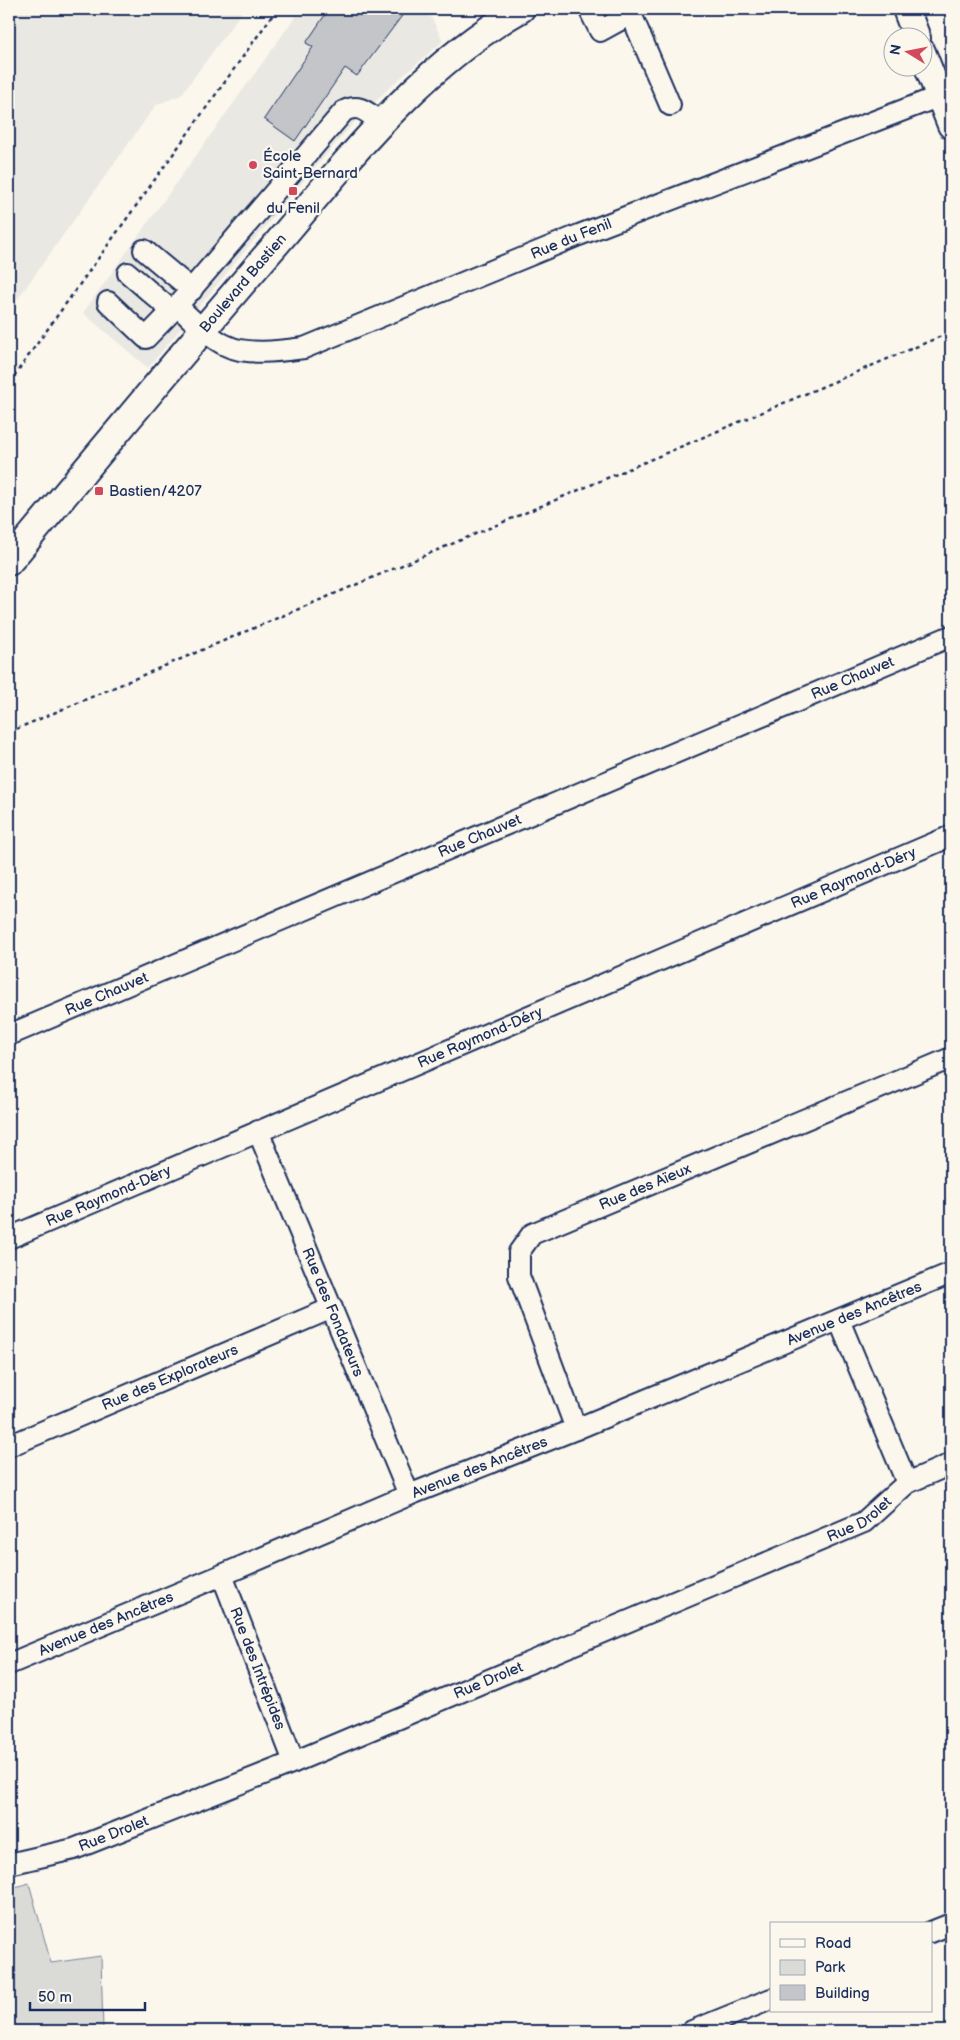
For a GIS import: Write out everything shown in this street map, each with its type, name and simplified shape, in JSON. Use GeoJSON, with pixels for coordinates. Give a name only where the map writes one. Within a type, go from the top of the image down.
{"type":"FeatureCollection","features":[{"type":"Feature","properties":{"kind":"main road"},"geometry":{"type":"LineString","coordinates":[[906,9],[913,28]]}},
{"type":"Feature","properties":{"kind":"main road","name":"Boulevard Bastien"},"geometry":{"type":"LineString","coordinates":[[9,562],[203,329],[381,122],[451,57],[515,10]]}},
{"type":"Feature","properties":{"kind":"main road"},"geometry":{"type":"LineString","coordinates":[[932,76],[951,125]]}},
{"type":"Feature","properties":{"kind":"street"},"geometry":{"type":"LineString","coordinates":[[589,9],[600,31],[631,14],[670,105]]}},
{"type":"Feature","properties":{"kind":"street","name":"Rue du Fenil"},"geometry":{"type":"LineString","coordinates":[[128,273],[225,345],[251,351],[274,352],[304,348],[579,235],[940,96]]}},
{"type":"Feature","properties":{"kind":"street"},"geometry":{"type":"LineString","coordinates":[[108,302],[146,338],[192,290],[344,111],[352,107],[360,108],[381,122]]}},
{"type":"Feature","properties":{"kind":"street"},"geometry":{"type":"LineString","coordinates":[[144,250],[192,290]]}},
{"type":"Feature","properties":{"kind":"street","name":"Rue Chauvet"},"geometry":{"type":"LineString","coordinates":[[9,1035],[951,636]]}},
{"type":"Feature","properties":{"kind":"street","name":"Rue Raymond-Déry"},"geometry":{"type":"LineString","coordinates":[[9,1238],[258,1130],[951,836]]}},
{"type":"Feature","properties":{"kind":"street","name":"Rue des Aïeux"},"geometry":{"type":"LineString","coordinates":[[576,1429],[519,1276],[519,1252],[532,1234],[951,1058]]}},
{"type":"Feature","properties":{"kind":"street","name":"Rue des Fondateurs"},"geometry":{"type":"LineString","coordinates":[[258,1130],[409,1495]]}},
{"type":"Feature","properties":{"kind":"street","name":"Avenue des Ancêtres"},"geometry":{"type":"LineString","coordinates":[[9,1664],[409,1495],[576,1429],[951,1273]]}},
{"type":"Feature","properties":{"kind":"street","name":"Rue des Explorateurs"},"geometry":{"type":"LineString","coordinates":[[9,1446],[332,1308]]}},
{"type":"Feature","properties":{"kind":"street"},"geometry":{"type":"LineString","coordinates":[[839,1320],[907,1483]]}},
{"type":"Feature","properties":{"kind":"street","name":"Rue Drolet"},"geometry":{"type":"LineString","coordinates":[[9,1864],[74,1849],[294,1762],[864,1522],[907,1483],[951,1464]]}},
{"type":"Feature","properties":{"kind":"street","name":"Rue des Intrépides"},"geometry":{"type":"LineString","coordinates":[[222,1575],[294,1762]]}},
{"type":"Feature","properties":{"kind":"street"},"geometry":{"type":"LineString","coordinates":[[932,1932],[951,1924]]}},
{"type":"Feature","properties":{"kind":"street"},"geometry":{"type":"LineString","coordinates":[[692,2031],[770,1999]]}},
{"type":"Feature","properties":{"kind":"path"},"geometry":{"type":"LineString","coordinates":[[9,383],[277,9]]}},
{"type":"Feature","properties":{"kind":"path"},"geometry":{"type":"LineString","coordinates":[[9,732],[951,332]]}},
{"type":"Feature","properties":{"kind":"shaded area"},"geometry":{"type":"Polygon","coordinates":[[[9,9],[244,9],[181,95],[156,105],[9,311],[9,9]]]}},
{"type":"Feature","properties":{"kind":"shaded area","name":"École Saint-Bernard"},"geometry":{"type":"Polygon","coordinates":[[[301,9],[427,9],[443,41],[358,118],[148,368],[83,313],[301,9]]]}},
{"type":"Feature","properties":{"kind":"green space"},"geometry":{"type":"Polygon","coordinates":[[[29,1883],[51,1963],[101,1956],[103,2031],[9,2031],[9,1889],[29,1883]]]}},
{"type":"Feature","properties":{"kind":"building","name":"École Saint-Bernard"},"geometry":{"type":"Polygon","coordinates":[[[329,9],[407,9],[357,76],[345,68],[295,141],[264,119],[313,47],[306,43],[329,9]]]}},
{"type":"Feature","properties":{"kind":"place","name":"École Saint-Bernard"},"geometry":{"type":"Point","coordinates":[253,165]}},
{"type":"Feature","properties":{"kind":"place","name":"du Fenil"},"geometry":{"type":"Point","coordinates":[293,191]}},
{"type":"Feature","properties":{"kind":"place","name":"Bastien/4207"},"geometry":{"type":"Point","coordinates":[99,491]}}]}
